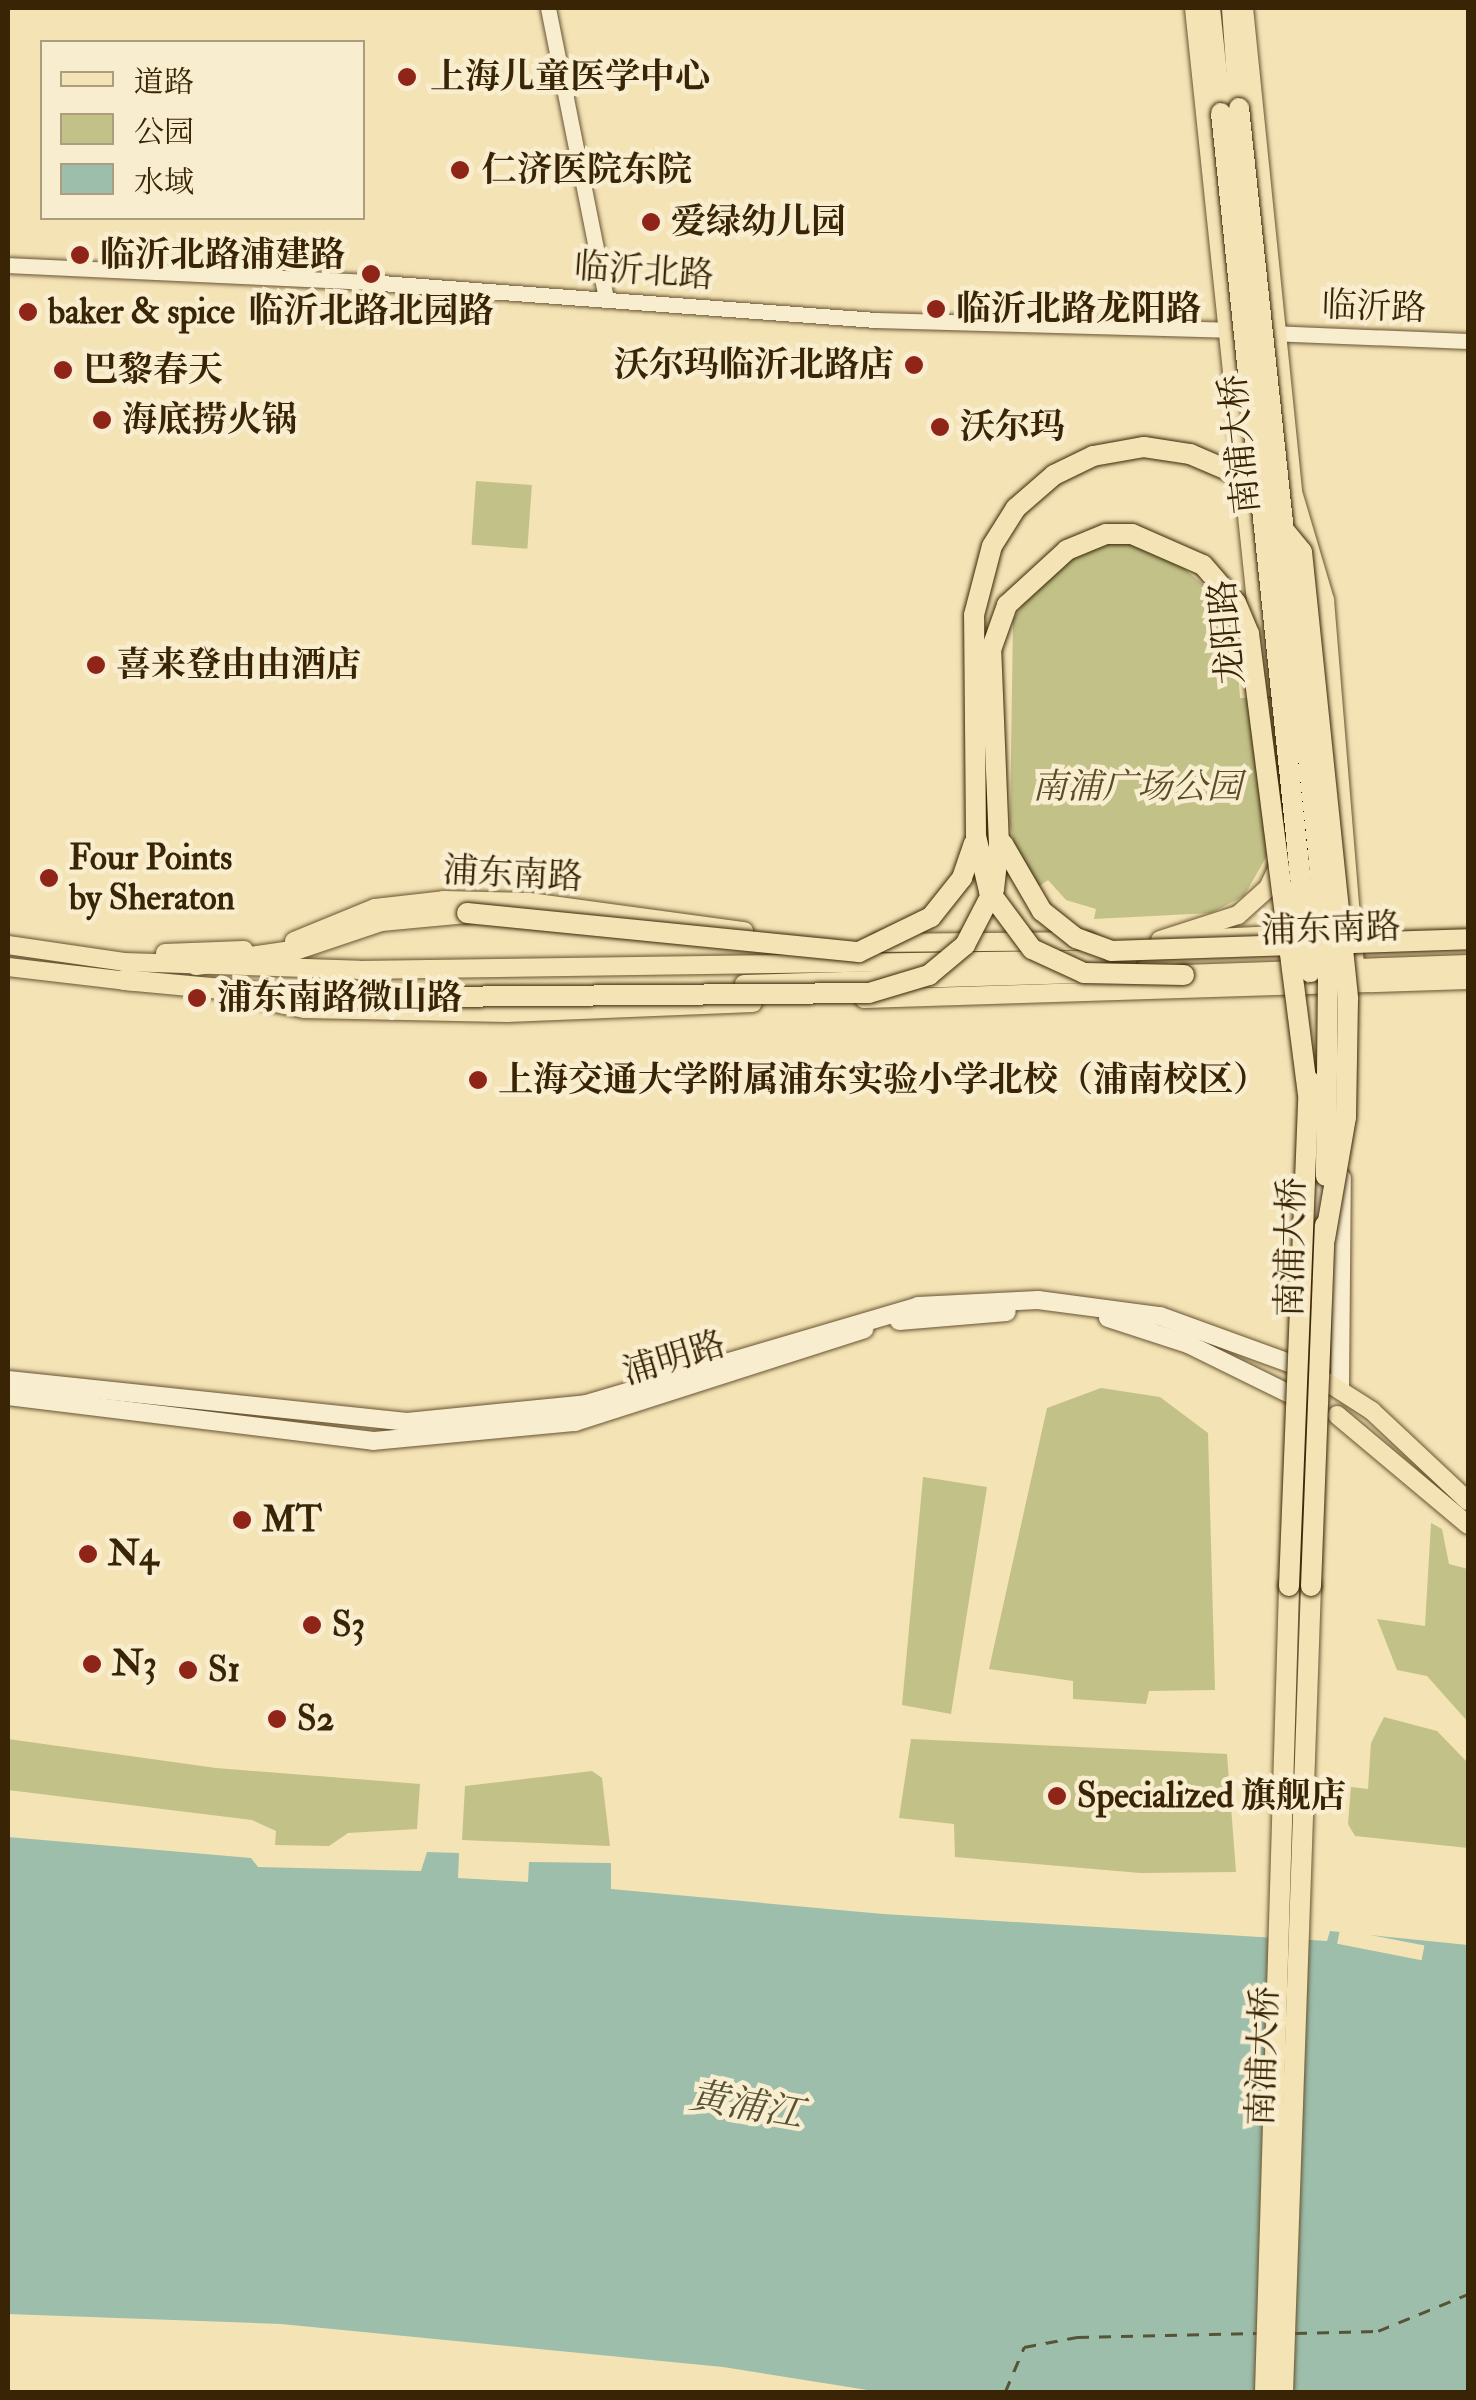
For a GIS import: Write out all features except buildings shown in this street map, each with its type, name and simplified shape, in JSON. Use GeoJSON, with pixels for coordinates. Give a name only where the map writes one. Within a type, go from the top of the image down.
{"type":"FeatureCollection","features":[{"type":"Feature","properties":{"kind":"highway"},"geometry":{"type":"LineString","coordinates":[[1211,8],[1230,110]]}},
{"type":"Feature","properties":{"kind":"highway","name":"南浦大桥"},"geometry":{"type":"LineString","coordinates":[[1230,110],[1308,940],[1308,1093],[1265,2392]]}},
{"type":"Feature","properties":{"kind":"highway","name":"南浦大桥"},"geometry":{"type":"LineString","coordinates":[[1230,110],[1328,978],[1325,1238],[1284,2392]]}},
{"type":"Feature","properties":{"kind":"highway"},"geometry":{"type":"LineString","coordinates":[[1325,1238],[1346,1117],[1348,1000],[1314,636],[1302,552],[1279,515],[1239,476],[1190,454],[1144,448],[1070,466],[1016,508],[992,546],[974,616],[976,836],[989,892],[1015,932],[1049,960],[1084,972],[1468,965]]}},
{"type":"Feature","properties":{"kind":"highway"},"geometry":{"type":"LineString","coordinates":[[124,980],[319,998],[540,1001],[885,990],[941,968],[975,932],[994,889],[998,828],[992,650],[1026,581],[1106,534],[1158,541],[1202,564],[1236,603],[1258,676],[1308,1093]]}},
{"type":"Feature","properties":{"kind":"highway"},"geometry":{"type":"LineString","coordinates":[[998,828],[1025,893],[1057,926],[1111,951],[1468,939]]}},
{"type":"Feature","properties":{"kind":"highway"},"geometry":{"type":"LineString","coordinates":[[196,965],[292,952],[380,920],[467,913],[859,952],[931,917],[962,878],[976,836]]}},
{"type":"Feature","properties":{"kind":"main road","name":"龙阳路"},"geometry":{"type":"LineString","coordinates":[[1160,940],[1238,914],[1268,888],[1279,863],[1232,330],[1211,8]]}},
{"type":"Feature","properties":{"kind":"main road"},"geometry":{"type":"LineString","coordinates":[[1244,8],[1294,492],[1325,600],[1355,949]]}},
{"type":"Feature","properties":{"kind":"main road","name":"浦东南路"},"geometry":{"type":"LineString","coordinates":[[91,958],[269,947],[375,908],[444,900],[529,902],[786,938],[938,944],[1160,940],[1468,957]]}},
{"type":"Feature","properties":{"kind":"main road","name":"浦东南路"},"geometry":{"type":"LineString","coordinates":[[957,988],[1355,949],[1468,930]]}},
{"type":"Feature","properties":{"kind":"main road"},"geometry":{"type":"LineString","coordinates":[[957,988],[962,962],[988,943]]}},
{"type":"Feature","properties":{"kind":"main road","name":"浦东南路"},"geometry":{"type":"LineString","coordinates":[[875,961],[938,944]]}},
{"type":"Feature","properties":{"kind":"main road","name":"浦东南路"},"geometry":{"type":"LineString","coordinates":[[8,945],[91,958],[196,965],[508,970],[1468,948]]}},
{"type":"Feature","properties":{"kind":"main road","name":"浦东南路"},"geometry":{"type":"LineString","coordinates":[[8,967],[124,980],[400,990],[1323,986],[1468,980]]}},
{"type":"Feature","properties":{"kind":"main road"},"geometry":{"type":"LineString","coordinates":[[1323,986],[1308,1370],[1340,1388],[1468,1501]]}},
{"type":"Feature","properties":{"kind":"main road"},"geometry":{"type":"LineString","coordinates":[[1321,1064],[1342,1155],[1340,1388]]}},
{"type":"Feature","properties":{"kind":"main road","name":"浦明路"},"geometry":{"type":"LineString","coordinates":[[8,1380],[372,1421],[522,1415],[656,1386],[862,1318],[974,1300],[1160,1316],[1308,1370]]}},
{"type":"Feature","properties":{"kind":"main road","name":"浦明路"},"geometry":{"type":"LineString","coordinates":[[8,1396],[373,1441],[520,1429],[664,1397],[906,1320],[1032,1311],[1117,1320],[1160,1333],[1337,1415],[1468,1525]]}},
{"type":"Feature","properties":{"kind":"street"},"geometry":{"type":"LineString","coordinates":[[548,8],[606,298]]}},
{"type":"Feature","properties":{"kind":"street","name":"临沂北路"},"geometry":{"type":"LineString","coordinates":[[8,265],[606,298],[876,320],[1277,334]]}},
{"type":"Feature","properties":{"kind":"street","name":"临沂路"},"geometry":{"type":"LineString","coordinates":[[1277,334],[1468,341]]}},
{"type":"Feature","properties":{"kind":"green space"},"geometry":{"type":"Polygon","coordinates":[[[476,481],[532,485],[527,549],[472,545],[476,481]]]}},
{"type":"Feature","properties":{"kind":"green space","name":"南浦广场公园"},"geometry":{"type":"Polygon","coordinates":[[[1112,543],[1157,546],[1243,618],[1252,669],[1238,672],[1240,698],[1255,698],[1272,847],[1244,896],[1211,913],[1094,919],[1096,909],[1066,900],[1048,880],[1037,888],[1017,856],[1010,824],[1013,620],[1036,583],[1069,556],[1112,543]]]}},
{"type":"Feature","properties":{"kind":"green space"},"geometry":{"type":"Polygon","coordinates":[[[1101,1388],[1160,1397],[1208,1433],[1215,1690],[1149,1691],[1146,1704],[1073,1699],[1073,1681],[989,1669],[1047,1408],[1101,1388]]]}},
{"type":"Feature","properties":{"kind":"green space"},"geometry":{"type":"Polygon","coordinates":[[[923,1477],[987,1487],[951,1714],[902,1705],[923,1477]]]}},
{"type":"Feature","properties":{"kind":"green space"},"geometry":{"type":"Polygon","coordinates":[[[1431,1523],[1442,1529],[1449,1564],[1468,1569],[1468,1722],[1427,1676],[1397,1670],[1377,1619],[1425,1626],[1431,1523]]]}},
{"type":"Feature","properties":{"kind":"green space"},"geometry":{"type":"Polygon","coordinates":[[[1384,1717],[1437,1731],[1468,1763],[1468,1848],[1355,1836],[1348,1824],[1351,1787],[1368,1789],[1371,1743],[1384,1717]]]}},
{"type":"Feature","properties":{"kind":"green space"},"geometry":{"type":"Polygon","coordinates":[[[8,1739],[216,1768],[420,1784],[417,1829],[348,1833],[329,1846],[275,1845],[276,1831],[252,1820],[8,1790],[8,1739]]]}},
{"type":"Feature","properties":{"kind":"green space"},"geometry":{"type":"Polygon","coordinates":[[[911,1739],[1227,1754],[1236,1872],[1140,1873],[955,1857],[954,1824],[899,1818],[911,1739]]]}},
{"type":"Feature","properties":{"kind":"green space"},"geometry":{"type":"Polygon","coordinates":[[[592,1771],[602,1778],[610,1846],[462,1840],[465,1786],[592,1771]]]}},
{"type":"Feature","properties":{"kind":"water","name":"黄浦江"},"geometry":{"type":"Polygon","coordinates":[[[8,1837],[251,1858],[258,1867],[421,1871],[427,1852],[459,1853],[458,1878],[528,1882],[529,1862],[611,1863],[611,1889],[883,1914],[1327,1941],[1330,1931],[1468,1945],[1468,2392],[880,2392],[723,2367],[281,2324],[8,2314],[8,1837]]]}},
{"type":"Feature","properties":{"kind":"pier"},"geometry":{"type":"Polygon","coordinates":[[[1340,1929],[1424,1945],[1422,1960],[1337,1944],[1340,1929]]]}},
{"type":"Feature","properties":{"kind":"ferry route"},"geometry":{"type":"LineString","coordinates":[[1295,2333],[1378,2331],[1468,2294]]}},
{"type":"Feature","properties":{"kind":"ferry route"},"geometry":{"type":"LineString","coordinates":[[1005,2392],[1024,2347],[1077,2337],[1257,2333]]}},
{"type":"Feature","properties":{"kind":"place","name":"上海儿童医学中心"},"geometry":{"type":"Point","coordinates":[407,77]}},
{"type":"Feature","properties":{"kind":"place","name":"仁济医院东院"},"geometry":{"type":"Point","coordinates":[460,170]}},
{"type":"Feature","properties":{"kind":"place","name":"爱绿幼儿园"},"geometry":{"type":"Point","coordinates":[651,222]}},
{"type":"Feature","properties":{"kind":"place","name":"临沂北路浦建路"},"geometry":{"type":"Point","coordinates":[80,255]}},
{"type":"Feature","properties":{"kind":"place","name":"临沂北路北园路"},"geometry":{"type":"Point","coordinates":[371,274]}},
{"type":"Feature","properties":{"kind":"place","name":"临沂北路龙阳路"},"geometry":{"type":"Point","coordinates":[936,309]}},
{"type":"Feature","properties":{"kind":"place","name":"baker & spice"},"geometry":{"type":"Point","coordinates":[28,312]}},
{"type":"Feature","properties":{"kind":"place","name":"沃尔玛临沂北路店"},"geometry":{"type":"Point","coordinates":[914,365]}},
{"type":"Feature","properties":{"kind":"place","name":"巴黎春天"},"geometry":{"type":"Point","coordinates":[63,370]}},
{"type":"Feature","properties":{"kind":"place","name":"海底捞火锅"},"geometry":{"type":"Point","coordinates":[102,420]}},
{"type":"Feature","properties":{"kind":"place","name":"沃尔玛"},"geometry":{"type":"Point","coordinates":[940,427]}},
{"type":"Feature","properties":{"kind":"place","name":"喜来登由由酒店"},"geometry":{"type":"Point","coordinates":[96,665]}},
{"type":"Feature","properties":{"kind":"place","name":"Four Points by Sheraton"},"geometry":{"type":"Point","coordinates":[49,878]}},
{"type":"Feature","properties":{"kind":"place","name":"浦东南路微山路"},"geometry":{"type":"Point","coordinates":[197,998]}},
{"type":"Feature","properties":{"kind":"place","name":"上海交通大学附属浦东实验小学北校（浦南校区）"},"geometry":{"type":"Point","coordinates":[478,1080]}},
{"type":"Feature","properties":{"kind":"place","name":"MT"},"geometry":{"type":"Point","coordinates":[242,1520]}},
{"type":"Feature","properties":{"kind":"place","name":"N4"},"geometry":{"type":"Point","coordinates":[88,1554]}},
{"type":"Feature","properties":{"kind":"place","name":"S3"},"geometry":{"type":"Point","coordinates":[312,1625]}},
{"type":"Feature","properties":{"kind":"place","name":"N3"},"geometry":{"type":"Point","coordinates":[92,1664]}},
{"type":"Feature","properties":{"kind":"place","name":"S1"},"geometry":{"type":"Point","coordinates":[188,1670]}},
{"type":"Feature","properties":{"kind":"place","name":"S2"},"geometry":{"type":"Point","coordinates":[277,1719]}},
{"type":"Feature","properties":{"kind":"place","name":"Specialized 旗舰店"},"geometry":{"type":"Point","coordinates":[1057,1796]}}]}
